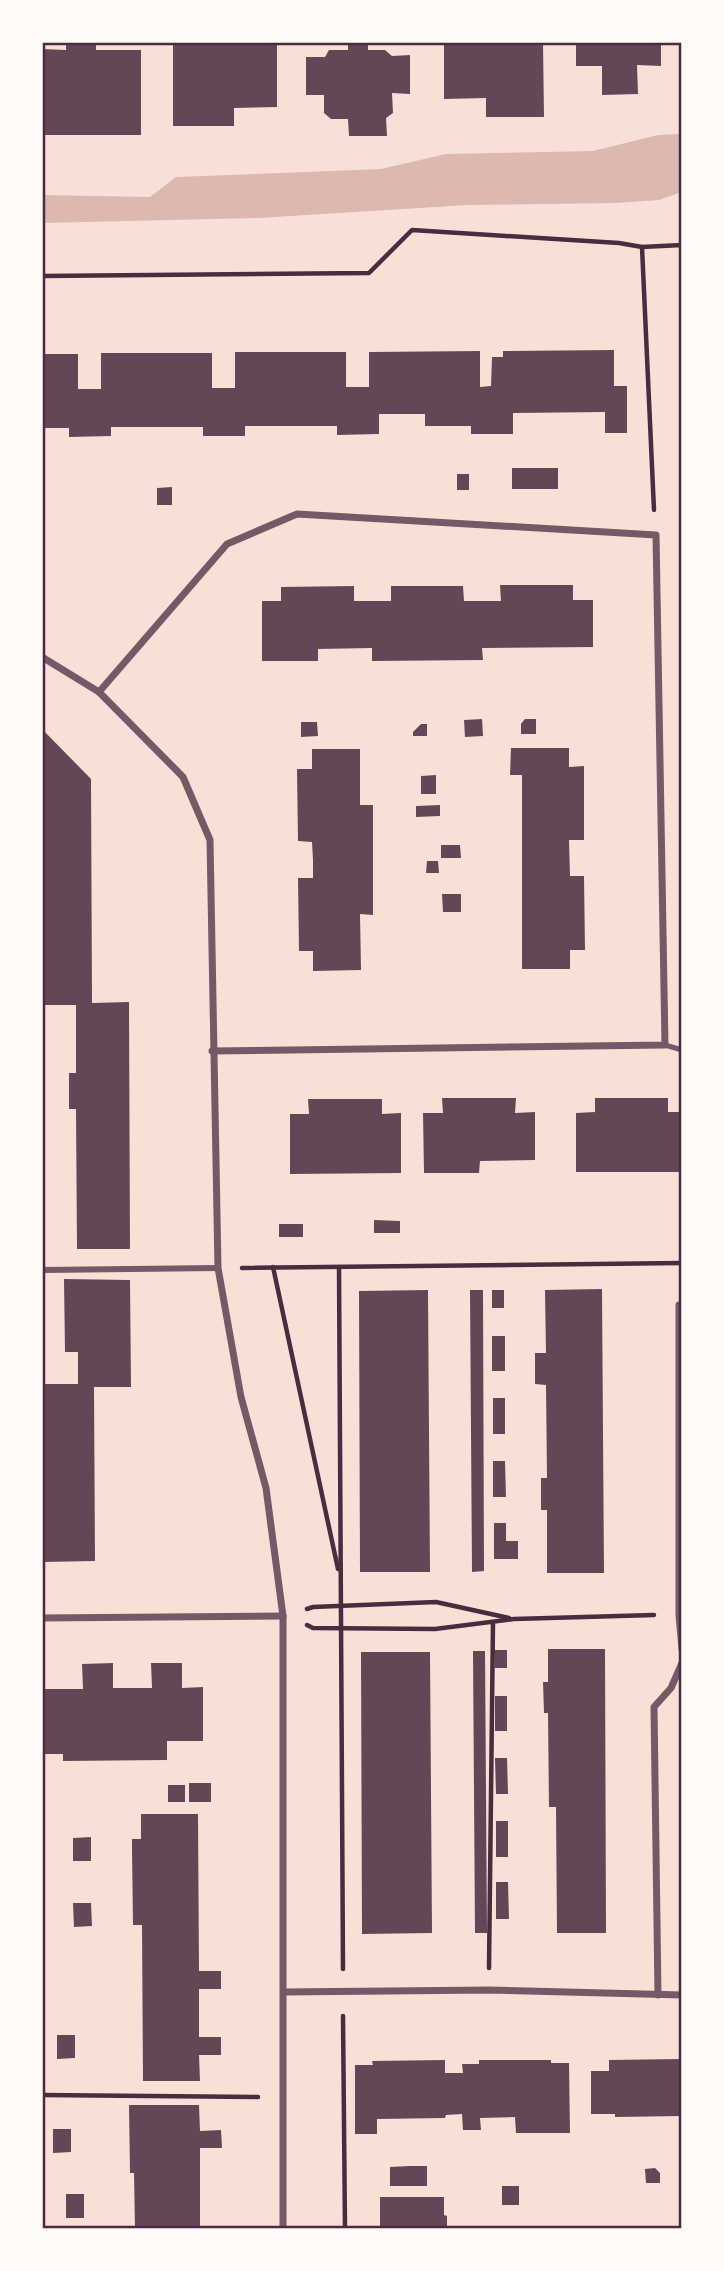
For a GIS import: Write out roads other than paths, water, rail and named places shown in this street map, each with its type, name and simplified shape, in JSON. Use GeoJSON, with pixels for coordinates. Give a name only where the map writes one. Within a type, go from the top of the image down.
{"type":"FeatureCollection","features":[{"type":"Feature","properties":{"kind":"street"},"geometry":{"type":"LineString","coordinates":[[99,692],[227,544],[297,514],[656,535],[665,1045],[212,1051]]}},
{"type":"Feature","properties":{"kind":"street"},"geometry":{"type":"LineString","coordinates":[[42,657],[99,692],[183,777],[210,840],[218,1268],[240,1397],[266,1488],[283,1616],[283,2229]]}},
{"type":"Feature","properties":{"kind":"street"},"geometry":{"type":"LineString","coordinates":[[42,1270],[218,1268]]}},
{"type":"Feature","properties":{"kind":"street"},"geometry":{"type":"LineString","coordinates":[[679,1305],[679,1615],[682,1649]]}},
{"type":"Feature","properties":{"kind":"street"},"geometry":{"type":"LineString","coordinates":[[42,1618],[283,1616]]}},
{"type":"Feature","properties":{"kind":"street"},"geometry":{"type":"LineString","coordinates":[[658,1995],[654,1707],[671,1688],[682,1663]]}},
{"type":"Feature","properties":{"kind":"street"},"geometry":{"type":"LineString","coordinates":[[284,1992],[489,1990],[682,1995]]}},
{"type":"Feature","properties":{"kind":"lane"},"geometry":{"type":"LineString","coordinates":[[665,1045],[682,1051]]}}]}
